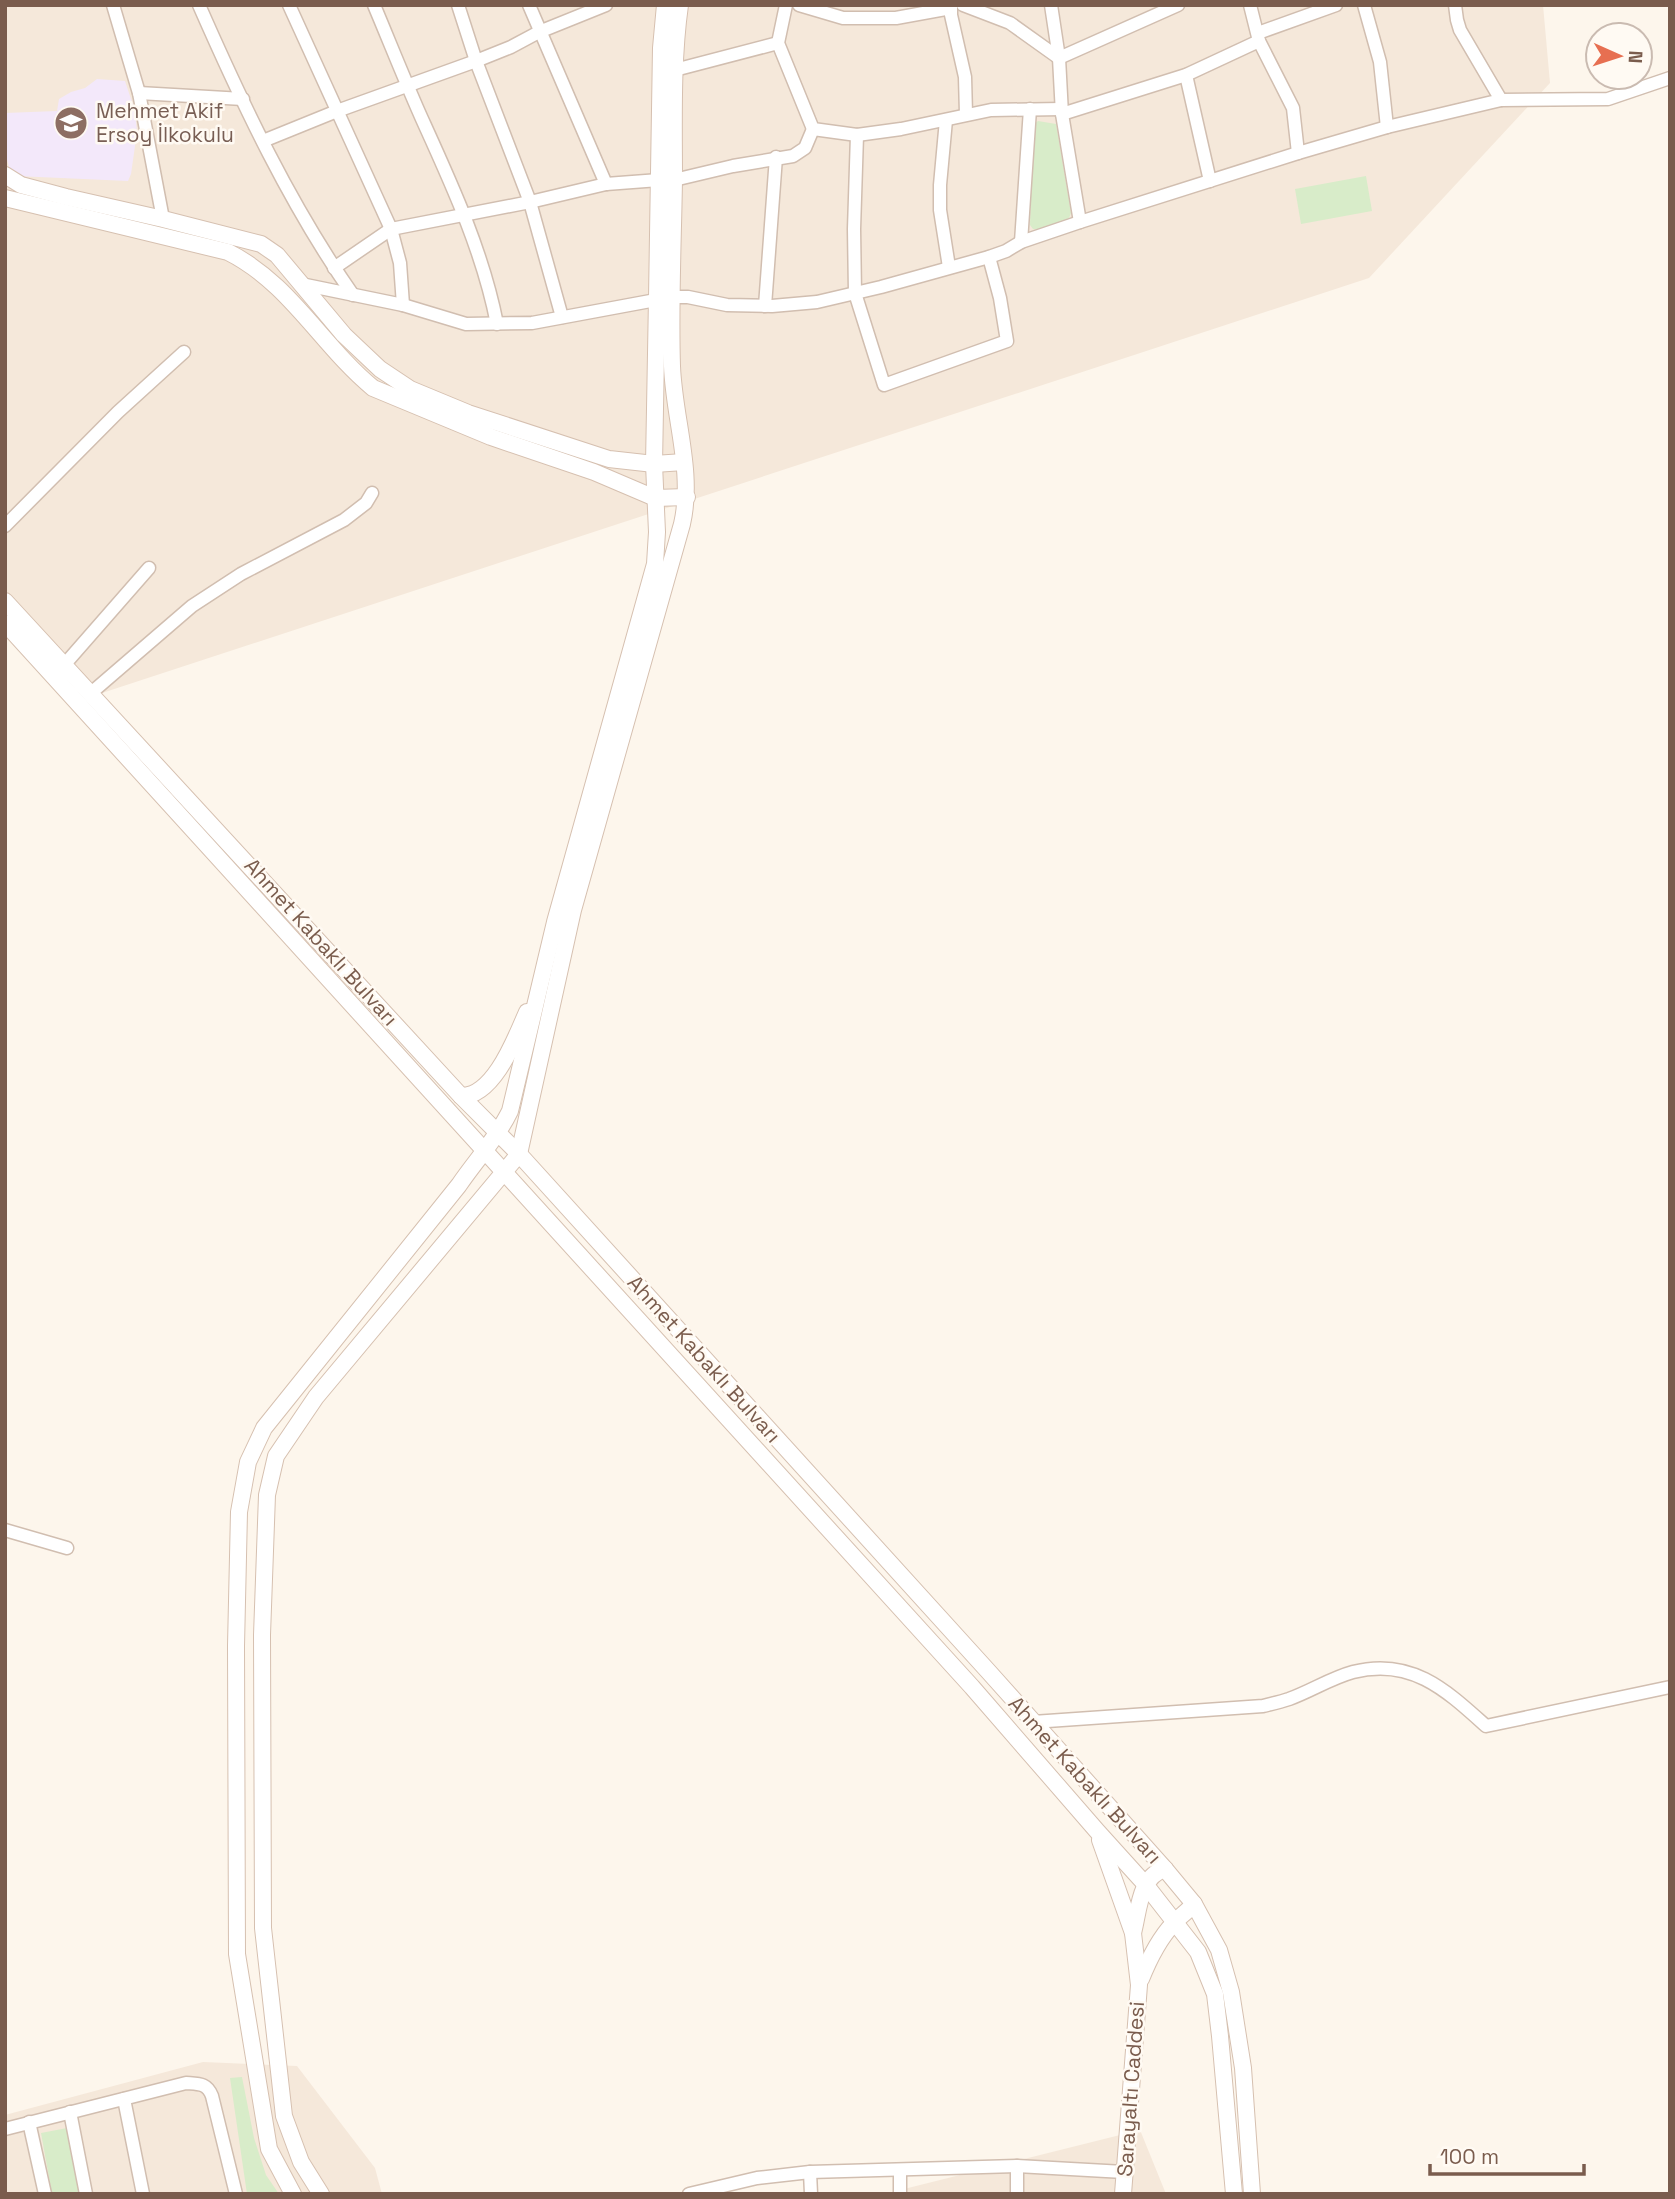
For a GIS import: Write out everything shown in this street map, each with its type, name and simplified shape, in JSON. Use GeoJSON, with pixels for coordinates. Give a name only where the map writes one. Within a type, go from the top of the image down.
{"type":"FeatureCollection","features":[{"type":"Feature","properties":{"kind":"street"},"geometry":{"type":"LineString","coordinates":[[113,5],[139,93],[163,219]]}},
{"type":"Feature","properties":{"kind":"street"},"geometry":{"type":"LineString","coordinates":[[199,5],[279,173],[334,268],[353,295]]}},
{"type":"Feature","properties":{"kind":"street"},"geometry":{"type":"LineString","coordinates":[[289,5],[391,229],[400,263],[403,305]]}},
{"type":"Feature","properties":{"kind":"street"},"geometry":{"type":"LineString","coordinates":[[374,5],[464,214],[497,324]]}},
{"type":"Feature","properties":{"kind":"street"},"geometry":{"type":"LineString","coordinates":[[458,5],[476,61],[530,202],[562,317]]}},
{"type":"Feature","properties":{"kind":"street"},"geometry":{"type":"LineString","coordinates":[[529,5],[606,184]]}},
{"type":"Feature","properties":{"kind":"street"},"geometry":{"type":"LineString","coordinates":[[263,141],[476,61],[606,5]]}},
{"type":"Feature","properties":{"kind":"street"},"geometry":{"type":"LineString","coordinates":[[293,2194],[269,2149],[237,1954],[236,1646],[239,1512],[248,1462],[264,1428],[459,1185],[497,1134],[510,1111],[558,911],[655,565],[657,532],[654,464],[664,298],[669,72],[665,5]]}},
{"type":"Feature","properties":{"kind":"street"},"geometry":{"type":"LineString","coordinates":[[669,72],[680,5]]}},
{"type":"Feature","properties":{"kind":"street"},"geometry":{"type":"LineString","coordinates":[[334,268],[391,229],[606,184],[666,180],[776,157],[793,156],[805,148],[813,129],[778,43],[786,5]]}},
{"type":"Feature","properties":{"kind":"street"},"geometry":{"type":"LineString","coordinates":[[799,5],[843,18],[896,18],[955,6],[1010,23],[1059,58]]}},
{"type":"Feature","properties":{"kind":"street"},"geometry":{"type":"LineString","coordinates":[[1051,5],[1059,58],[1062,111],[1080,222]]}},
{"type":"Feature","properties":{"kind":"street"},"geometry":{"type":"LineString","coordinates":[[1059,58],[1161,8],[1178,5]]}},
{"type":"Feature","properties":{"kind":"street"},"geometry":{"type":"LineString","coordinates":[[1250,5],[1259,37],[1293,108],[1298,153]]}},
{"type":"Feature","properties":{"kind":"street"},"geometry":{"type":"LineString","coordinates":[[813,129],[857,135],[901,129],[990,110],[1062,111],[1186,75],[1259,37],[1336,5]]}},
{"type":"Feature","properties":{"kind":"street"},"geometry":{"type":"LineString","coordinates":[[1364,5],[1380,62],[1387,127]]}},
{"type":"Feature","properties":{"kind":"street"},"geometry":{"type":"LineString","coordinates":[[1455,5],[1460,30],[1501,100]]}},
{"type":"Feature","properties":{"kind":"street"},"geometry":{"type":"LineString","coordinates":[[955,6],[965,77],[966,114]]}},
{"type":"Feature","properties":{"kind":"street"},"geometry":{"type":"LineString","coordinates":[[669,72],[778,43]]}},
{"type":"Feature","properties":{"kind":"street"},"geometry":{"type":"LineString","coordinates":[[1186,75],[1210,181]]}},
{"type":"Feature","properties":{"kind":"street"},"geometry":{"type":"LineString","coordinates":[[301,284],[403,305],[466,324],[532,323],[664,298],[765,306],[817,302],[989,257],[1021,242],[1080,222],[1387,127],[1501,100],[1608,99],[1670,78]]}},
{"type":"Feature","properties":{"kind":"street"},"geometry":{"type":"LineString","coordinates":[[139,93],[243,99]]}},
{"type":"Feature","properties":{"kind":"street"},"geometry":{"type":"LineString","coordinates":[[1021,242],[1030,109]]}},
{"type":"Feature","properties":{"kind":"street"},"geometry":{"type":"LineString","coordinates":[[946,120],[940,210],[948,267]]}},
{"type":"Feature","properties":{"kind":"street"},"geometry":{"type":"LineString","coordinates":[[857,135],[855,293],[884,385],[1007,341],[989,257]]}},
{"type":"Feature","properties":{"kind":"street"},"geometry":{"type":"LineString","coordinates":[[765,306],[776,157]]}},
{"type":"Feature","properties":{"kind":"street"},"geometry":{"type":"LineString","coordinates":[[5,175],[21,185],[261,244],[277,255],[344,335],[380,369],[410,389],[468,413],[609,458],[654,464],[684,462]]}},
{"type":"Feature","properties":{"kind":"street"},"geometry":{"type":"LineString","coordinates":[[5,198],[228,252],[249,262],[269,278],[373,388],[491,437],[594,472],[655,498],[687,497]]}},
{"type":"Feature","properties":{"kind":"street"},"geometry":{"type":"LineString","coordinates":[[321,2194],[301,2162],[284,2116],[263,1928],[262,1635],[267,1495],[276,1456],[316,1397],[519,1154],[573,910],[682,524],[687,497],[664,298]]}},
{"type":"Feature","properties":{"kind":"street"},"geometry":{"type":"LineString","coordinates":[[5,526],[118,412],[184,352]]}},
{"type":"Feature","properties":{"kind":"street"},"geometry":{"type":"LineString","coordinates":[[91,693],[192,606],[242,574],[344,520],[366,503],[372,493]]}},
{"type":"Feature","properties":{"kind":"street"},"geometry":{"type":"LineString","coordinates":[[65,664],[149,568]]}},
{"type":"Feature","properties":{"kind":"street","name":"Ahmet Kabaklı Bulvarı"},"geometry":{"type":"LineString","coordinates":[[5,601],[461,1096],[519,1154],[1194,1904],[1219,1951],[1231,1992],[1243,2068],[1252,2194]]}},
{"type":"Feature","properties":{"kind":"street","name":"Ahmet Kabaklı Bulvarı"},"geometry":{"type":"LineString","coordinates":[[5,623],[972,1687],[1145,1884],[1198,1952],[1215,1994],[1234,2194]]}},
{"type":"Feature","properties":{"kind":"street"},"geometry":{"type":"LineString","coordinates":[[461,1096],[480,1092],[508,1055],[541,981]]}},
{"type":"Feature","properties":{"kind":"street"},"geometry":{"type":"LineString","coordinates":[[5,1530],[67,1548]]}},
{"type":"Feature","properties":{"kind":"street"},"geometry":{"type":"LineString","coordinates":[[1033,1723],[1263,1706],[1290,1699],[1353,1672],[1373,1669],[1395,1668],[1417,1675],[1459,1702],[1486,1726],[1670,1687]]}},
{"type":"Feature","properties":{"kind":"street"},"geometry":{"type":"LineString","coordinates":[[1097,1831],[1133,1933],[1139,1985]]}},
{"type":"Feature","properties":{"kind":"street"},"geometry":{"type":"LineString","coordinates":[[1133,1933],[1145,1884],[1157,1871],[1165,1869]]}},
{"type":"Feature","properties":{"kind":"street"},"geometry":{"type":"LineString","coordinates":[[1139,1985],[1150,1956],[1174,1922],[1194,1904]]}},
{"type":"Feature","properties":{"kind":"street","name":"Sarayaltı Caddesi"},"geometry":{"type":"LineString","coordinates":[[1123,2194],[1139,1985]]}},
{"type":"Feature","properties":{"kind":"street"},"geometry":{"type":"LineString","coordinates":[[5,2129],[186,2083],[203,2084],[209,2089],[236,2194]]}},
{"type":"Feature","properties":{"kind":"street"},"geometry":{"type":"LineString","coordinates":[[124,2099],[143,2194]]}},
{"type":"Feature","properties":{"kind":"street"},"geometry":{"type":"LineString","coordinates":[[70,2112],[86,2194]]}},
{"type":"Feature","properties":{"kind":"street"},"geometry":{"type":"LineString","coordinates":[[29,2122],[45,2194]]}},
{"type":"Feature","properties":{"kind":"street"},"geometry":{"type":"LineString","coordinates":[[689,2194],[716,2190],[757,2178],[810,2172],[1017,2166],[1124,2172]]}},
{"type":"Feature","properties":{"kind":"street"},"geometry":{"type":"LineString","coordinates":[[1017,2166],[1017,2194]]}},
{"type":"Feature","properties":{"kind":"street"},"geometry":{"type":"LineString","coordinates":[[900,2171],[900,2194]]}},
{"type":"Feature","properties":{"kind":"street"},"geometry":{"type":"LineString","coordinates":[[810,2172],[811,2194]]}},
{"type":"Feature","properties":{"kind":"shaded area"},"geometry":{"type":"Polygon","coordinates":[[[5,5],[1543,5],[1550,83],[1369,278],[99,694],[5,595],[5,5]]]}},
{"type":"Feature","properties":{"kind":"shaded area","name":"Mehmet Akif Ersoy İlkokulu"},"geometry":{"type":"Polygon","coordinates":[[[97,79],[125,81],[135,111],[137,132],[128,181],[16,176],[9,167],[6,156],[5,113],[57,111],[59,99],[85,88],[97,79]]]}},
{"type":"Feature","properties":{"kind":"shaded area"},"geometry":{"type":"Polygon","coordinates":[[[203,2062],[297,2066],[375,2168],[382,2194],[5,2194],[5,2115],[203,2062]]]}},
{"type":"Feature","properties":{"kind":"shaded area"},"geometry":{"type":"Polygon","coordinates":[[[1140,2130],[1166,2194],[884,2194],[1140,2130]]]}},
{"type":"Feature","properties":{"kind":"green space"},"geometry":{"type":"Polygon","coordinates":[[[1038,121],[1056,124],[1071,213],[1069,218],[1042,229],[1033,229],[1030,225],[1033,125],[1038,121]]]}},
{"type":"Feature","properties":{"kind":"green space"},"geometry":{"type":"Polygon","coordinates":[[[1366,176],[1372,211],[1301,224],[1295,189],[1366,176]]]}},
{"type":"Feature","properties":{"kind":"green space"},"geometry":{"type":"Polygon","coordinates":[[[242,2077],[254,2138],[266,2175],[279,2194],[247,2194],[230,2078],[242,2077]]]}},
{"type":"Feature","properties":{"kind":"green space"},"geometry":{"type":"Polygon","coordinates":[[[67,2128],[79,2194],[52,2194],[41,2133],[67,2128]]]}},
{"type":"Feature","properties":{"kind":"place","name":"Mehmet Akif Ersoy İlkokulu"},"geometry":{"type":"Point","coordinates":[71,123]}}]}
